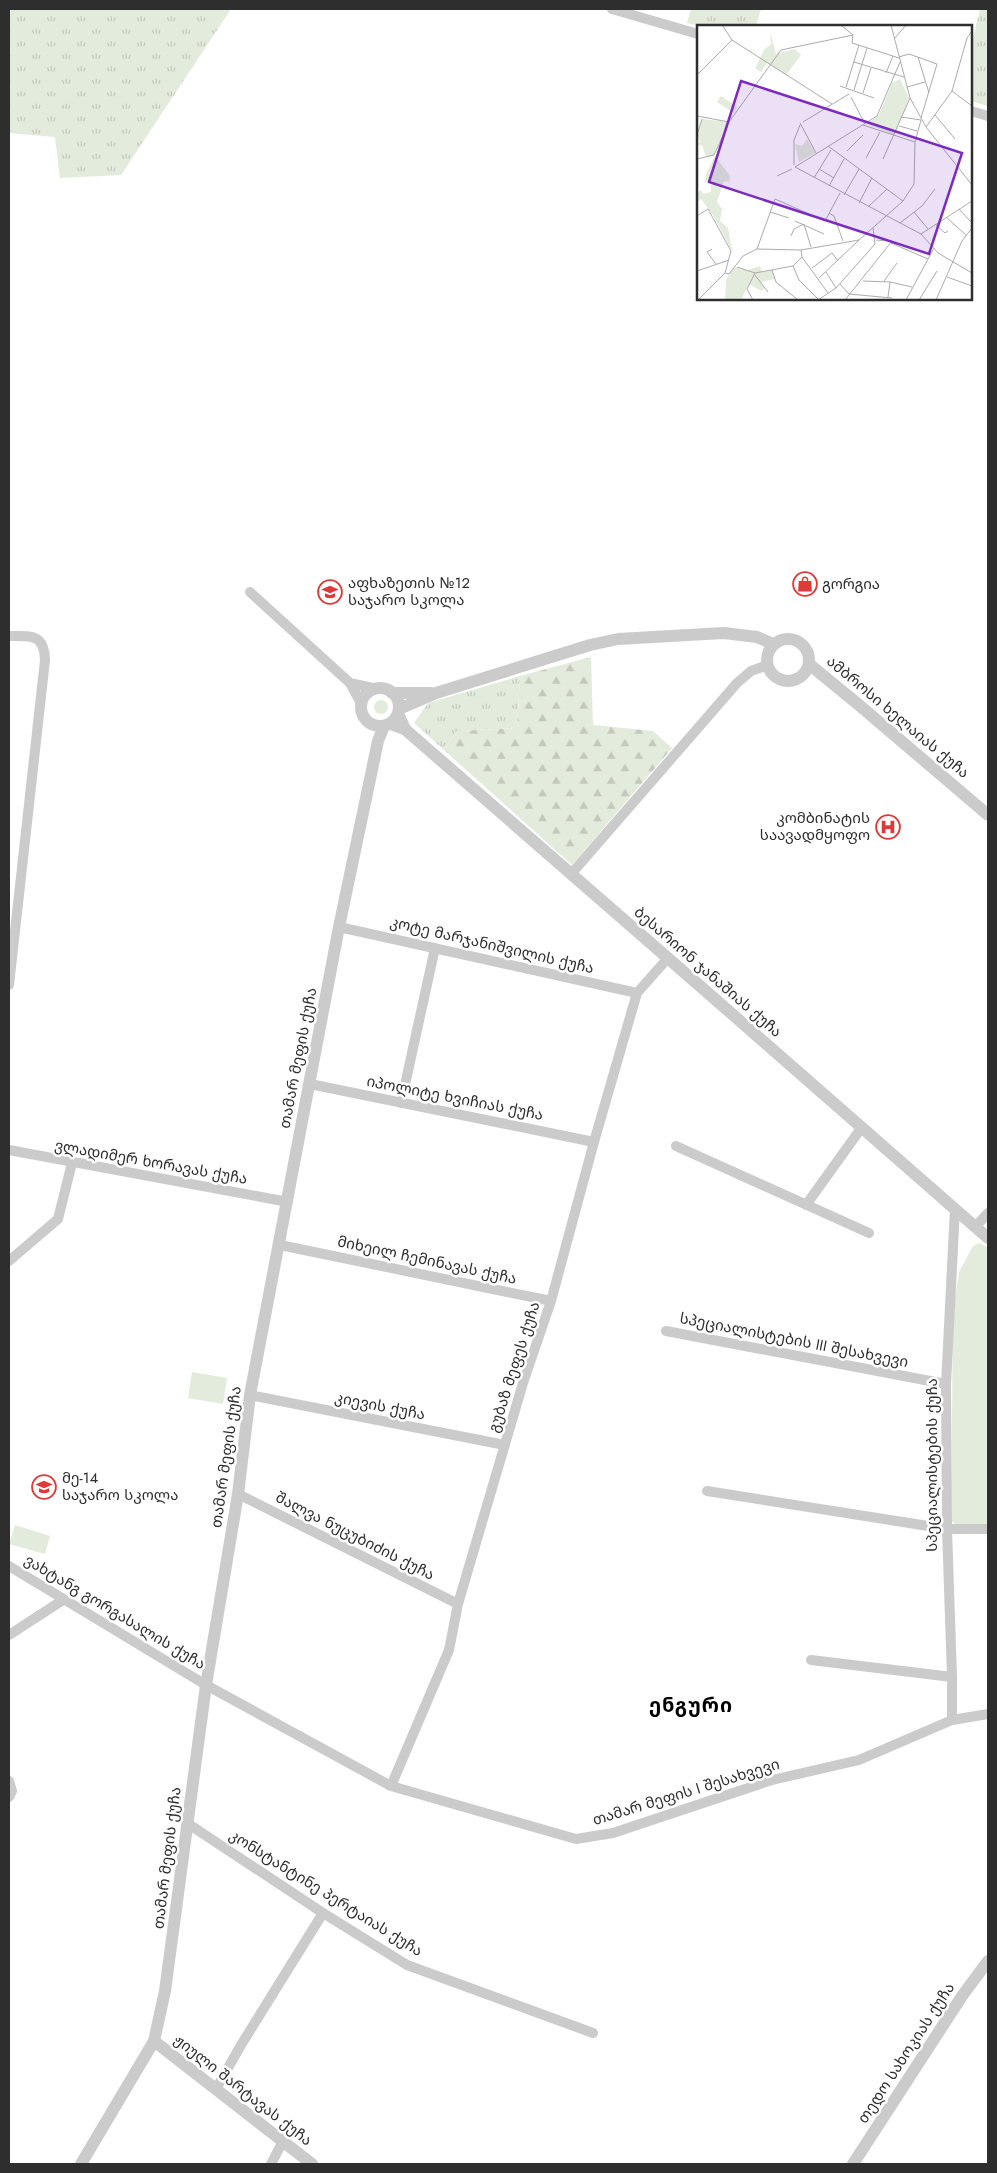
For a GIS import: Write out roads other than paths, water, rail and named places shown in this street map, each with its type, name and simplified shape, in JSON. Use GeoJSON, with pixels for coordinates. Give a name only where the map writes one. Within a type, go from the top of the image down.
{"type":"FeatureCollection","features":[{"type":"Feature","properties":{"kind":"street"},"geometry":{"type":"LineString","coordinates":[[612,9],[697,34]]}},
{"type":"Feature","properties":{"kind":"street"},"geometry":{"type":"LineString","coordinates":[[972,111],[988,116]]}},
{"type":"Feature","properties":{"kind":"street"},"geometry":{"type":"LineString","coordinates":[[250,592],[350,683],[362,705],[366,720],[378,741]]}},
{"type":"Feature","properties":{"kind":"street"},"geometry":{"type":"LineString","coordinates":[[386,725],[395,719],[399,710],[436,693],[590,645],[618,639],[724,632],[757,637],[773,644]]}},
{"type":"Feature","properties":{"kind":"street"},"geometry":{"type":"LineString","coordinates":[[9,636],[33,636],[37,638],[43,647],[45,660],[9,981]]}},
{"type":"Feature","properties":{"kind":"street"},"geometry":{"type":"LineString","coordinates":[[782,639],[796,640],[807,650],[809,664],[802,676],[788,681],[775,676],[768,664],[767,657],[773,644],[782,639]]}},
{"type":"Feature","properties":{"kind":"street"},"geometry":{"type":"LineString","coordinates":[[572,873],[737,684],[751,671],[768,664]]}},
{"type":"Feature","properties":{"kind":"street","name":"ამბროსი ხელაიას ქუჩა"},"geometry":{"type":"LineString","coordinates":[[809,664],[859,704],[988,815]]}},
{"type":"Feature","properties":{"kind":"street"},"geometry":{"type":"LineString","coordinates":[[350,683],[387,690],[392,693],[398,700],[399,710],[407,731]]}},
{"type":"Feature","properties":{"kind":"street"},"geometry":{"type":"LineString","coordinates":[[362,705],[366,695],[377,689]]}},
{"type":"Feature","properties":{"kind":"street"},"geometry":{"type":"LineString","coordinates":[[392,693],[436,693]]}},
{"type":"Feature","properties":{"kind":"street"},"geometry":{"type":"LineString","coordinates":[[366,720],[374,725],[386,725],[407,731]]}},
{"type":"Feature","properties":{"kind":"street","name":"თამარ მეფის ქუჩა"},"geometry":{"type":"LineString","coordinates":[[81,2164],[154,2041],[171,1949],[206,1685],[238,1494],[250,1395],[339,927],[378,741],[386,725]]}},
{"type":"Feature","properties":{"kind":"street","name":"ბესარიონ ჯანაშიას ქუჩა"},"geometry":{"type":"LineString","coordinates":[[407,731],[862,1126],[988,1238]]}},
{"type":"Feature","properties":{"kind":"street","name":"კოტე მარჯანიშვილის ქუჩა"},"geometry":{"type":"LineString","coordinates":[[339,927],[638,993]]}},
{"type":"Feature","properties":{"kind":"street"},"geometry":{"type":"LineString","coordinates":[[401,1103],[435,948]]}},
{"type":"Feature","properties":{"kind":"street","name":"გუბაზ მეფეს ქუჩა"},"geometry":{"type":"LineString","coordinates":[[391,1786],[448,1650],[458,1604],[523,1384],[551,1301],[594,1142],[638,993],[668,959]]}},
{"type":"Feature","properties":{"kind":"street","name":"იპოლიტე ხვიჩიას ქუჩა"},"geometry":{"type":"LineString","coordinates":[[310,1084],[594,1142]]}},
{"type":"Feature","properties":{"kind":"street"},"geometry":{"type":"LineString","coordinates":[[806,1205],[862,1126]]}},
{"type":"Feature","properties":{"kind":"street"},"geometry":{"type":"LineString","coordinates":[[676,1146],[869,1233]]}},
{"type":"Feature","properties":{"kind":"street","name":"ვლადიმერ ხორავას ქუჩა"},"geometry":{"type":"LineString","coordinates":[[9,1150],[288,1202]]}},
{"type":"Feature","properties":{"kind":"street"},"geometry":{"type":"LineString","coordinates":[[9,1261],[58,1219],[72,1163]]}},
{"type":"Feature","properties":{"kind":"street","name":"სპეციალისტების ქუჩა"},"geometry":{"type":"LineString","coordinates":[[952,1720],[947,1529],[946,1384],[956,1209]]}},
{"type":"Feature","properties":{"kind":"street"},"geometry":{"type":"LineString","coordinates":[[975,1227],[988,1213]]}},
{"type":"Feature","properties":{"kind":"street","name":"მიხეილ ჩემინავას ქუჩა"},"geometry":{"type":"LineString","coordinates":[[280,1245],[551,1301]]}},
{"type":"Feature","properties":{"kind":"street","name":"სპეციალისტების III შესახვევი"},"geometry":{"type":"LineString","coordinates":[[666,1331],[946,1384]]}},
{"type":"Feature","properties":{"kind":"street","name":"კიევის ქუჩა"},"geometry":{"type":"LineString","coordinates":[[250,1395],[505,1445]]}},
{"type":"Feature","properties":{"kind":"street"},"geometry":{"type":"LineString","coordinates":[[707,1491],[947,1529],[988,1529]]}},
{"type":"Feature","properties":{"kind":"street","name":"შალვა ნუცუბიძის ქუჩა"},"geometry":{"type":"LineString","coordinates":[[238,1494],[458,1604]]}},
{"type":"Feature","properties":{"kind":"street","name":"ვახტანგ გორგასალის ქუჩა"},"geometry":{"type":"LineString","coordinates":[[9,1566],[206,1685]]}},
{"type":"Feature","properties":{"kind":"street"},"geometry":{"type":"LineString","coordinates":[[9,1636],[63,1600]]}},
{"type":"Feature","properties":{"kind":"street"},"geometry":{"type":"LineString","coordinates":[[811,1660],[952,1677]]}},
{"type":"Feature","properties":{"kind":"street","name":"თამარ მეფის I შესახვევი"},"geometry":{"type":"LineString","coordinates":[[206,1685],[391,1786],[576,1839],[613,1833],[772,1780],[859,1760],[952,1720],[988,1714]]}},
{"type":"Feature","properties":{"kind":"street"},"geometry":{"type":"LineString","coordinates":[[9,1781],[12,1791],[9,1797]]}},
{"type":"Feature","properties":{"kind":"street","name":"კონსტანტინე პერტაიას ქუჩა"},"geometry":{"type":"LineString","coordinates":[[187,1824],[323,1913],[407,1965],[593,2033]]}},
{"type":"Feature","properties":{"kind":"street"},"geometry":{"type":"LineString","coordinates":[[216,2089],[323,1913]]}},
{"type":"Feature","properties":{"kind":"street","name":"თედო სახოკიას ქუჩა"},"geometry":{"type":"LineString","coordinates":[[853,2164],[962,1996],[988,1961]]}},
{"type":"Feature","properties":{"kind":"street","name":"ჟიული შარტავას ქუჩა"},"geometry":{"type":"LineString","coordinates":[[154,2041],[312,2164]]}},
{"type":"Feature","properties":{"kind":"street"},"geometry":{"type":"LineString","coordinates":[[271,2164],[283,2141]]}},
{"type":"Feature","properties":{"kind":"place","name":"გორგია"},"geometry":{"type":"Point","coordinates":[805,584]}},
{"type":"Feature","properties":{"kind":"place","name":"აფხაზეთის №12 საჯარო სკოლა"},"geometry":{"type":"Point","coordinates":[330,592]}},
{"type":"Feature","properties":{"kind":"place","name":"კომბინატის საავადმყოფო"},"geometry":{"type":"Point","coordinates":[888,827]}},
{"type":"Feature","properties":{"kind":"place","name":"მე-14 საჯარო სკოლა"},"geometry":{"type":"Point","coordinates":[44,1487]}},
{"type":"Feature","properties":{"kind":"district","name":"ენგური"},"geometry":{"type":"Point","coordinates":[691,1705]}}]}
